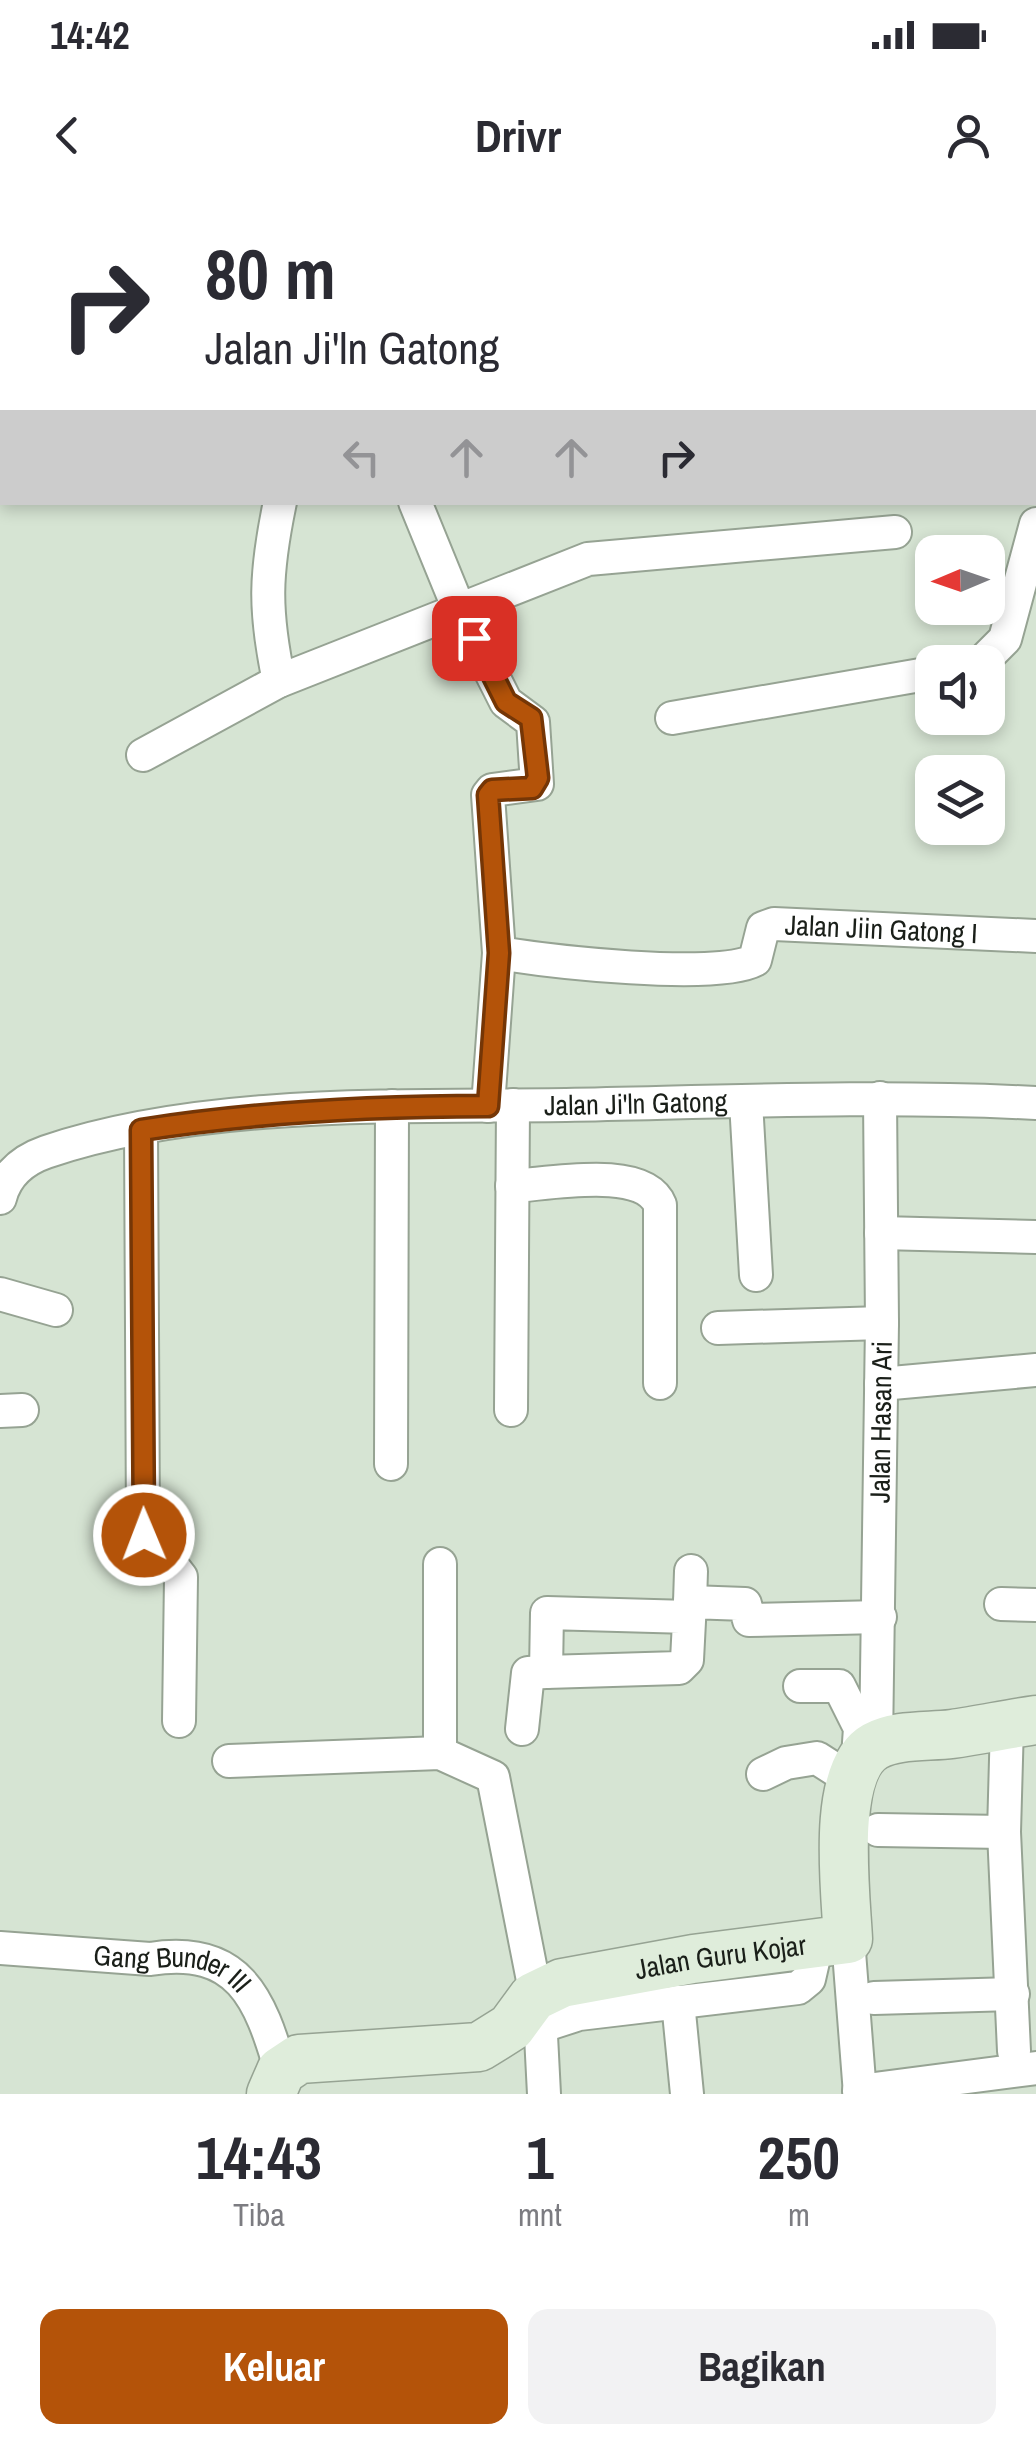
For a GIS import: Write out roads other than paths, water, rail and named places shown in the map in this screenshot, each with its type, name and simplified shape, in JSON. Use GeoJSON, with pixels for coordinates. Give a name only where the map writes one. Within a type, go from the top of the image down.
{"type":"FeatureCollection","features":[{"type":"Feature","properties":{"kind":"street"},"geometry":{"type":"LineString","coordinates":[[279,505],[270,550],[266,618],[279,681]]}},
{"type":"Feature","properties":{"kind":"street"},"geometry":{"type":"LineString","coordinates":[[416,505],[458,607],[506,702],[532,722],[538,784],[492,790],[488,795],[499,953],[500,1105],[512,1186],[510,1410]]}},
{"type":"Feature","properties":{"kind":"street"},"geometry":{"type":"LineString","coordinates":[[999,645],[1005,639],[1036,524]]}},
{"type":"Feature","properties":{"kind":"street"},"geometry":{"type":"LineString","coordinates":[[143,755],[279,681],[458,607],[602,555],[895,532]]}},
{"type":"Feature","properties":{"kind":"street"},"geometry":{"type":"LineString","coordinates":[[672,718],[915,676]]}},
{"type":"Feature","properties":{"kind":"street","name":"Jalan Jiin Gatong I"},"geometry":{"type":"LineString","coordinates":[[499,953],[571,966],[724,968],[754,960],[762,928],[774,924],[1036,936]]}},
{"type":"Feature","properties":{"kind":"street","name":"Jalan Ji'ln Gatong"},"geometry":{"type":"LineString","coordinates":[[0,1198],[9,1163],[141,1130],[218,1118],[392,1106],[880,1098],[1036,1104]]}},
{"type":"Feature","properties":{"kind":"street","name":"Jalan Hasan Ari"},"geometry":{"type":"LineString","coordinates":[[862,1764],[880,1617],[880,1098]]}},
{"type":"Feature","properties":{"kind":"street"},"geometry":{"type":"LineString","coordinates":[[746,1102],[756,1275]]}},
{"type":"Feature","properties":{"kind":"street"},"geometry":{"type":"LineString","coordinates":[[391,1464],[392,1106]]}},
{"type":"Feature","properties":{"kind":"street"},"geometry":{"type":"LineString","coordinates":[[141,1130],[143,1528],[181,1576],[179,1720]]}},
{"type":"Feature","properties":{"kind":"street"},"geometry":{"type":"LineString","coordinates":[[512,1186],[625,1180],[644,1184],[655,1193],[660,1206],[660,1382]]}},
{"type":"Feature","properties":{"kind":"street"},"geometry":{"type":"LineString","coordinates":[[881,1233],[1036,1237]]}},
{"type":"Feature","properties":{"kind":"street"},"geometry":{"type":"LineString","coordinates":[[0,1294],[56,1310]]}},
{"type":"Feature","properties":{"kind":"street"},"geometry":{"type":"LineString","coordinates":[[718,1328],[882,1323]]}},
{"type":"Feature","properties":{"kind":"street"},"geometry":{"type":"LineString","coordinates":[[881,1384],[1036,1370]]}},
{"type":"Feature","properties":{"kind":"street"},"geometry":{"type":"LineString","coordinates":[[440,1564],[440,1753]]}},
{"type":"Feature","properties":{"kind":"street"},"geometry":{"type":"LineString","coordinates":[[546,1672],[547,1612],[690,1597],[745,1604],[748,1620],[880,1617]]}},
{"type":"Feature","properties":{"kind":"street"},"geometry":{"type":"LineString","coordinates":[[522,1730],[528,1674],[680,1668],[687,1660],[690,1597]]}},
{"type":"Feature","properties":{"kind":"street"},"geometry":{"type":"LineString","coordinates":[[1001,1604],[1036,1606]]}},
{"type":"Feature","properties":{"kind":"street"},"geometry":{"type":"LineString","coordinates":[[762,1774],[786,1763],[817,1758],[862,1764],[1022,1722],[1004,1832],[1013,1994],[1025,2059],[860,2093],[832,1942],[844,1844],[862,1764],[860,1728],[839,1686],[800,1686]]}},
{"type":"Feature","properties":{"kind":"street"},"geometry":{"type":"LineString","coordinates":[[229,1761],[440,1753],[493,1777],[537,2011],[544,2094]]}},
{"type":"Feature","properties":{"kind":"street"},"geometry":{"type":"LineString","coordinates":[[878,1830],[1004,1832]]}},
{"type":"Feature","properties":{"kind":"street"},"geometry":{"type":"LineString","coordinates":[[537,2011],[579,2014],[798,1988],[810,1979],[832,1942]]}},
{"type":"Feature","properties":{"kind":"street","name":"Jalan Guru Kojar"},"geometry":{"type":"LineString","coordinates":[[276,2083],[299,2059],[479,2047],[537,2011],[562,1982],[693,1959],[832,1942]]}},
{"type":"Feature","properties":{"kind":"street","name":"Gang Bunder III"},"geometry":{"type":"LineString","coordinates":[[0,1948],[203,1959],[230,1970],[244,1980],[266,2017],[276,2083]]}},
{"type":"Feature","properties":{"kind":"street"},"geometry":{"type":"LineString","coordinates":[[874,1998],[1013,1994]]}},
{"type":"Feature","properties":{"kind":"street"},"geometry":{"type":"LineString","coordinates":[[678,2002],[687,2094]]}}]}
